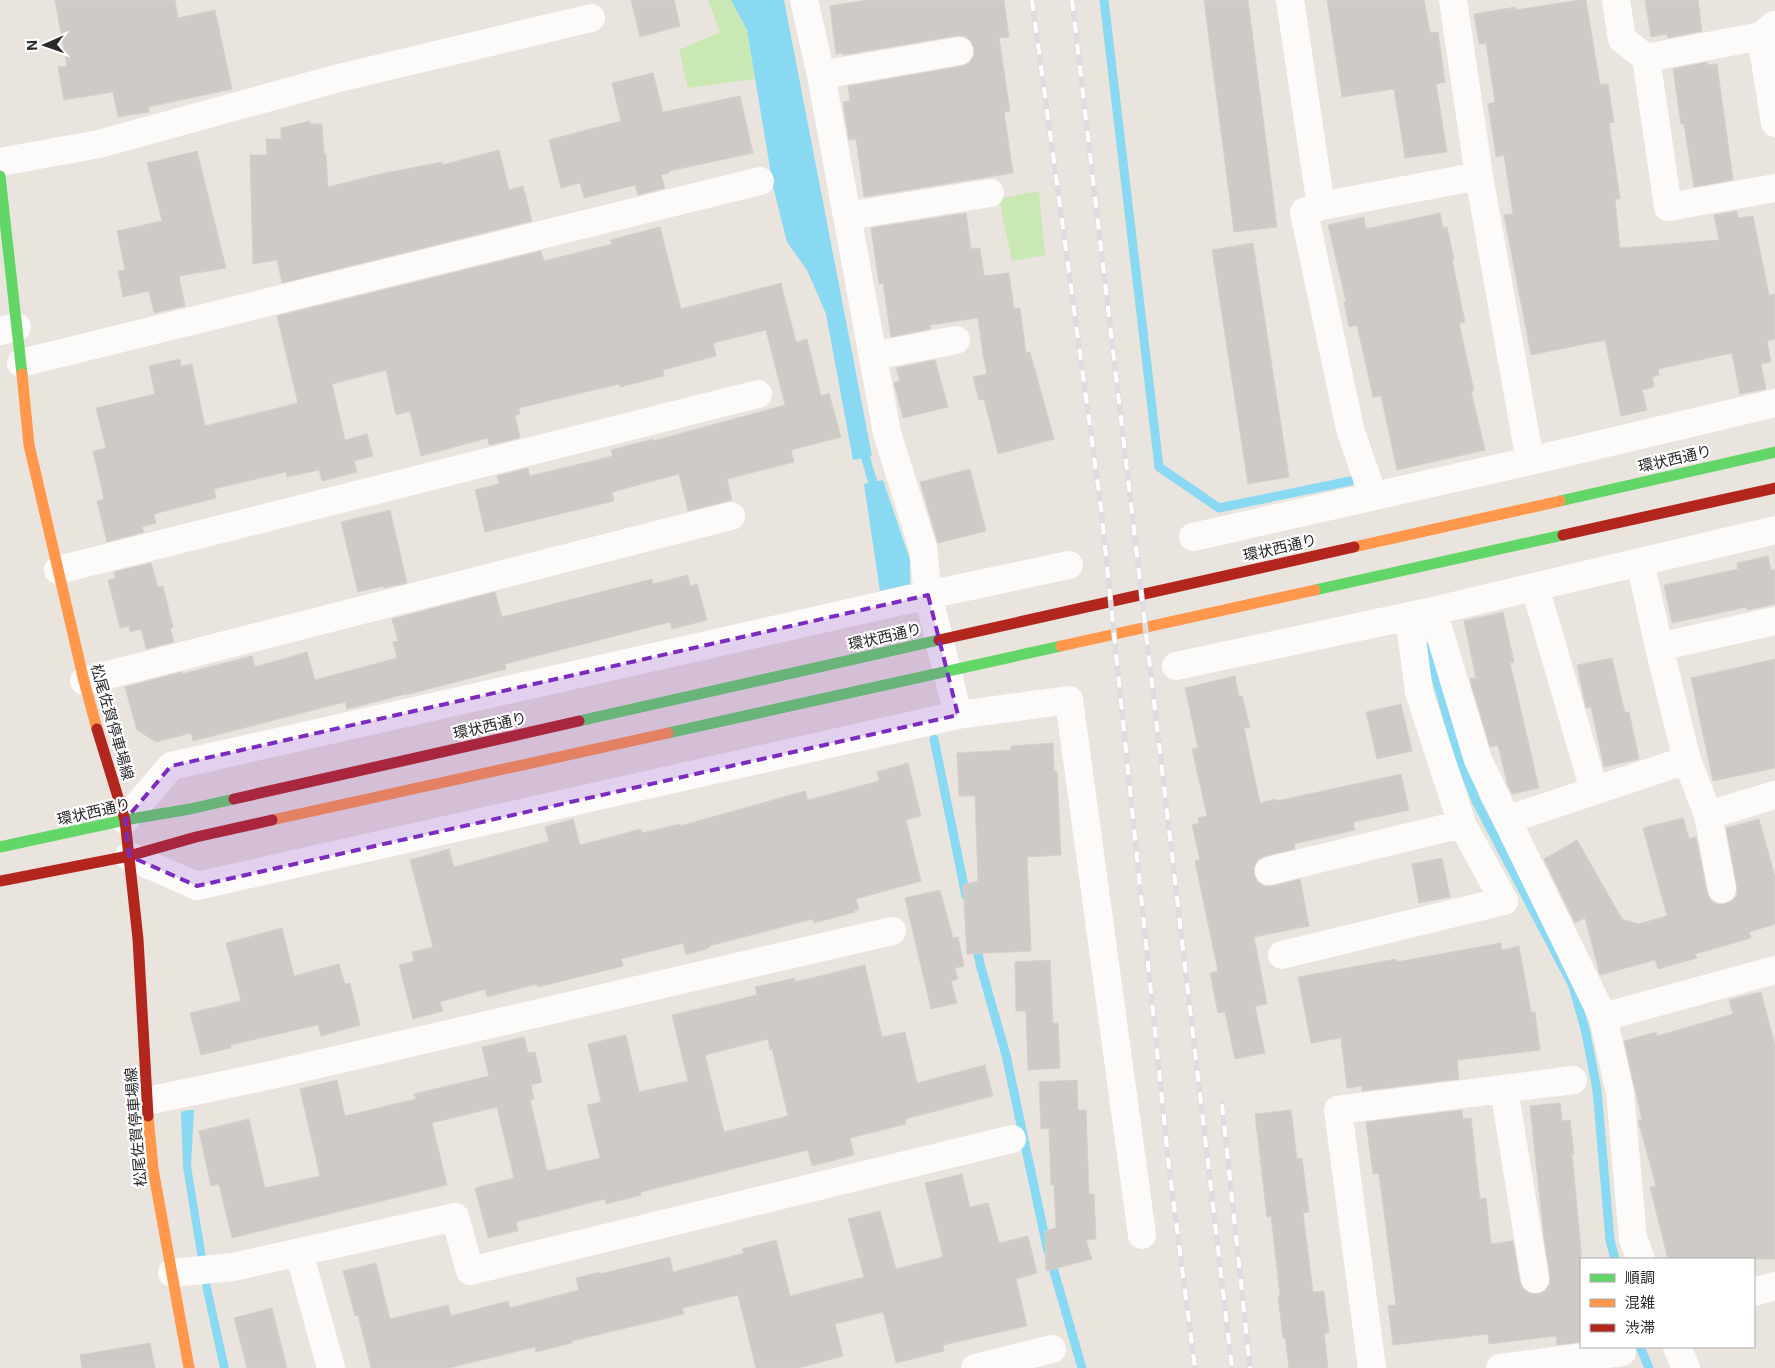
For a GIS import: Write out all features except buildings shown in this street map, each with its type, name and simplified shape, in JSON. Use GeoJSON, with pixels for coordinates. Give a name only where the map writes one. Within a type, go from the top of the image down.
{"type":"FeatureCollection","features":[{"type":"Feature","properties":{"kind":"main road","name":"松尾佐賀停車場線"},"geometry":{"type":"LineString","coordinates":[[0,176],[9,329],[21,363],[29,445],[84,681],[105,759],[125,820],[138,939],[147,1101],[153,1169],[193,1271],[189,1368]]}},
{"type":"Feature","properties":{"kind":"main road","name":"環状西通り"},"geometry":{"type":"LineString","coordinates":[[0,847],[125,820],[190,809],[1775,452]]}},
{"type":"Feature","properties":{"kind":"main road"},"geometry":{"type":"LineString","coordinates":[[0,881],[129,856],[196,837],[1775,488]]}},
{"type":"Feature","properties":{"kind":"street"},"geometry":{"type":"LineString","coordinates":[[804,0],[821,75],[887,433],[923,548],[928,595],[958,715]]}},
{"type":"Feature","properties":{"kind":"street"},"geometry":{"type":"LineString","coordinates":[[1290,0],[1321,206]]}},
{"type":"Feature","properties":{"kind":"street"},"geometry":{"type":"LineString","coordinates":[[1453,0],[1479,176],[1530,461]]}},
{"type":"Feature","properties":{"kind":"street"},"geometry":{"type":"LineString","coordinates":[[1616,0],[1622,39],[1646,58],[1668,207],[1775,188]]}},
{"type":"Feature","properties":{"kind":"street"},"geometry":{"type":"LineString","coordinates":[[0,162],[99,144],[339,78],[592,18]]}},
{"type":"Feature","properties":{"kind":"street"},"geometry":{"type":"LineString","coordinates":[[1646,58],[1768,30],[1775,123]]}},
{"type":"Feature","properties":{"kind":"street"},"geometry":{"type":"LineString","coordinates":[[821,75],[959,51]]}},
{"type":"Feature","properties":{"kind":"street"},"geometry":{"type":"LineString","coordinates":[[1373,496],[1350,429],[1304,212],[1321,206],[1479,176]]}},
{"type":"Feature","properties":{"kind":"street"},"geometry":{"type":"LineString","coordinates":[[21,363],[760,181]]}},
{"type":"Feature","properties":{"kind":"street"},"geometry":{"type":"LineString","coordinates":[[847,216],[990,193]]}},
{"type":"Feature","properties":{"kind":"street"},"geometry":{"type":"LineString","coordinates":[[873,356],[956,340]]}},
{"type":"Feature","properties":{"kind":"street"},"geometry":{"type":"LineString","coordinates":[[58,570],[758,394]]}},
{"type":"Feature","properties":{"kind":"street"},"geometry":{"type":"LineString","coordinates":[[1193,537],[1530,461],[1775,403]]}},
{"type":"Feature","properties":{"kind":"street"},"geometry":{"type":"LineString","coordinates":[[84,681],[731,516]]}},
{"type":"Feature","properties":{"kind":"street"},"geometry":{"type":"LineString","coordinates":[[1176,666],[1421,614],[1775,530]]}},
{"type":"Feature","properties":{"kind":"street"},"geometry":{"type":"LineString","coordinates":[[1640,562],[1687,760],[1708,815],[1722,889]]}},
{"type":"Feature","properties":{"kind":"street"},"geometry":{"type":"LineString","coordinates":[[125,820],[171,766],[928,595],[1069,565]]}},
{"type":"Feature","properties":{"kind":"street"},"geometry":{"type":"LineString","coordinates":[[1535,587],[1594,790]]}},
{"type":"Feature","properties":{"kind":"street"},"geometry":{"type":"LineString","coordinates":[[1421,614],[1478,760],[1603,1017],[1620,1093],[1633,1239],[1641,1258]]}},
{"type":"Feature","properties":{"kind":"street"},"geometry":{"type":"LineString","coordinates":[[1282,955],[1504,901],[1462,824],[1420,692],[1421,614]]}},
{"type":"Feature","properties":{"kind":"street"},"geometry":{"type":"LineString","coordinates":[[1659,647],[1775,621]]}},
{"type":"Feature","properties":{"kind":"street"},"geometry":{"type":"LineString","coordinates":[[129,856],[197,886],[958,715],[1070,700],[1142,1235]]}},
{"type":"Feature","properties":{"kind":"street"},"geometry":{"type":"LineString","coordinates":[[1507,820],[1687,760]]}},
{"type":"Feature","properties":{"kind":"street"},"geometry":{"type":"LineString","coordinates":[[1708,815],[1775,795]]}},
{"type":"Feature","properties":{"kind":"street"},"geometry":{"type":"LineString","coordinates":[[1268,871],[1462,824]]}},
{"type":"Feature","properties":{"kind":"street"},"geometry":{"type":"LineString","coordinates":[[147,1101],[285,1072],[892,931]]}},
{"type":"Feature","properties":{"kind":"street"},"geometry":{"type":"LineString","coordinates":[[1603,1017],[1775,970]]}},
{"type":"Feature","properties":{"kind":"street"},"geometry":{"type":"LineString","coordinates":[[1372,1368],[1338,1110],[1573,1080]]}},
{"type":"Feature","properties":{"kind":"street"},"geometry":{"type":"LineString","coordinates":[[1504,1089],[1535,1279]]}},
{"type":"Feature","properties":{"kind":"street"},"geometry":{"type":"LineString","coordinates":[[193,1271],[233,1267],[455,1217],[470,1271],[1012,1139]]}},
{"type":"Feature","properties":{"kind":"street"},"geometry":{"type":"LineString","coordinates":[[299,1252],[331,1368]]}},
{"type":"Feature","properties":{"kind":"street"},"geometry":{"type":"LineString","coordinates":[[1755,1292],[1775,1286]]}},
{"type":"Feature","properties":{"kind":"street"},"geometry":{"type":"LineString","coordinates":[[1677,1348],[1686,1368]]}},
{"type":"Feature","properties":{"kind":"street"},"geometry":{"type":"LineString","coordinates":[[975,1368],[1052,1349]]}},
{"type":"Feature","properties":{"kind":"street"},"geometry":{"type":"LineString","coordinates":[[1500,1368],[1622,1352]]}},
{"type":"Feature","properties":{"kind":"highlighted area"},"geometry":{"type":"Polygon","coordinates":[[[928,595],[958,715],[197,886],[129,856],[125,820],[171,766],[928,595]]]}},
{"type":"Feature","properties":{"kind":"green space"},"geometry":{"type":"Polygon","coordinates":[[[708,0],[731,0],[747,30],[755,79],[688,88],[679,50],[720,32],[708,0]]]}},
{"type":"Feature","properties":{"kind":"green space"},"geometry":{"type":"Polygon","coordinates":[[[1039,191],[1045,255],[1012,261],[999,199],[1039,191]]]}},
{"type":"Feature","properties":{"kind":"water"},"geometry":{"type":"Polygon","coordinates":[[[731,0],[784,0],[872,456],[853,460],[826,314],[807,270],[787,242],[773,186],[747,30],[731,0]]]}},
{"type":"Feature","properties":{"kind":"water"},"geometry":{"type":"Polygon","coordinates":[[[883,480],[910,560],[910,584],[880,591],[864,484],[883,480]]]}},
{"type":"Feature","properties":{"kind":"water"},"geometry":{"type":"Polygon","coordinates":[[[194,1110],[191,1166],[211,1288],[229,1368],[220,1368],[203,1290],[183,1167],[181,1112],[194,1110]]]}},
{"type":"Feature","properties":{"kind":"waterway"},"geometry":{"type":"LineString","coordinates":[[1104,0],[1159,467],[1219,508],[1350,481]]}},
{"type":"Feature","properties":{"kind":"waterway"},"geometry":{"type":"LineString","coordinates":[[862,446],[876,493]]}},
{"type":"Feature","properties":{"kind":"waterway"},"geometry":{"type":"LineString","coordinates":[[1427,647],[1458,754],[1476,801],[1573,986],[1586,1033],[1597,1090],[1610,1240],[1615,1258]]}},
{"type":"Feature","properties":{"kind":"waterway"},"geometry":{"type":"LineString","coordinates":[[934,739],[966,896]]}},
{"type":"Feature","properties":{"kind":"waterway"},"geometry":{"type":"LineString","coordinates":[[976,943],[980,964],[1006,1055],[1047,1247],[1082,1368]]}},
{"type":"Feature","properties":{"kind":"waterway"},"geometry":{"type":"LineString","coordinates":[[1640,1348],[1649,1368]]}},
{"type":"Feature","properties":{"kind":"railway"},"geometry":{"type":"LineString","coordinates":[[1032,0],[1101,508],[1169,1167],[1195,1368]]}},
{"type":"Feature","properties":{"kind":"railway"},"geometry":{"type":"LineString","coordinates":[[1072,0],[1232,1368]]}},
{"type":"Feature","properties":{"kind":"railway"},"geometry":{"type":"LineString","coordinates":[[1222,1104],[1250,1368]]}},
{"type":"Feature","properties":{"kind":"traffic: fast"},"geometry":{"type":"LineString","coordinates":[[0,176],[22,374]]}},
{"type":"Feature","properties":{"kind":"traffic: fast"},"geometry":{"type":"LineString","coordinates":[[1560,501],[1775,452]]}},
{"type":"Feature","properties":{"kind":"traffic: fast"},"geometry":{"type":"LineString","coordinates":[[1315,590],[1563,535]]}},
{"type":"Feature","properties":{"kind":"traffic: fast"},"geometry":{"type":"LineString","coordinates":[[579,721],[939,640]]}},
{"type":"Feature","properties":{"kind":"traffic: fast"},"geometry":{"type":"LineString","coordinates":[[668,733],[1061,646]]}},
{"type":"Feature","properties":{"kind":"traffic: fast"},"geometry":{"type":"LineString","coordinates":[[0,847],[234,799]]}},
{"type":"Feature","properties":{"kind":"traffic: slow"},"geometry":{"type":"LineString","coordinates":[[22,374],[29,445],[97,729]]}},
{"type":"Feature","properties":{"kind":"traffic: slow"},"geometry":{"type":"LineString","coordinates":[[1354,547],[1560,501]]}},
{"type":"Feature","properties":{"kind":"traffic: slow"},"geometry":{"type":"LineString","coordinates":[[1061,646],[1315,590]]}},
{"type":"Feature","properties":{"kind":"traffic: slow"},"geometry":{"type":"LineString","coordinates":[[272,820],[668,733]]}},
{"type":"Feature","properties":{"kind":"traffic: slow"},"geometry":{"type":"LineString","coordinates":[[148,1116],[153,1169],[189,1368]]}},
{"type":"Feature","properties":{"kind":"traffic: jam"},"geometry":{"type":"LineString","coordinates":[[1563,535],[1775,488]]}},
{"type":"Feature","properties":{"kind":"traffic: jam"},"geometry":{"type":"LineString","coordinates":[[939,640],[1354,547]]}},
{"type":"Feature","properties":{"kind":"traffic: jam"},"geometry":{"type":"LineString","coordinates":[[234,799],[579,721]]}},
{"type":"Feature","properties":{"kind":"traffic: jam"},"geometry":{"type":"LineString","coordinates":[[97,729],[125,820],[138,939],[148,1116]]}},
{"type":"Feature","properties":{"kind":"traffic: jam"},"geometry":{"type":"LineString","coordinates":[[0,881],[129,856],[196,837],[272,820]]}}]}
